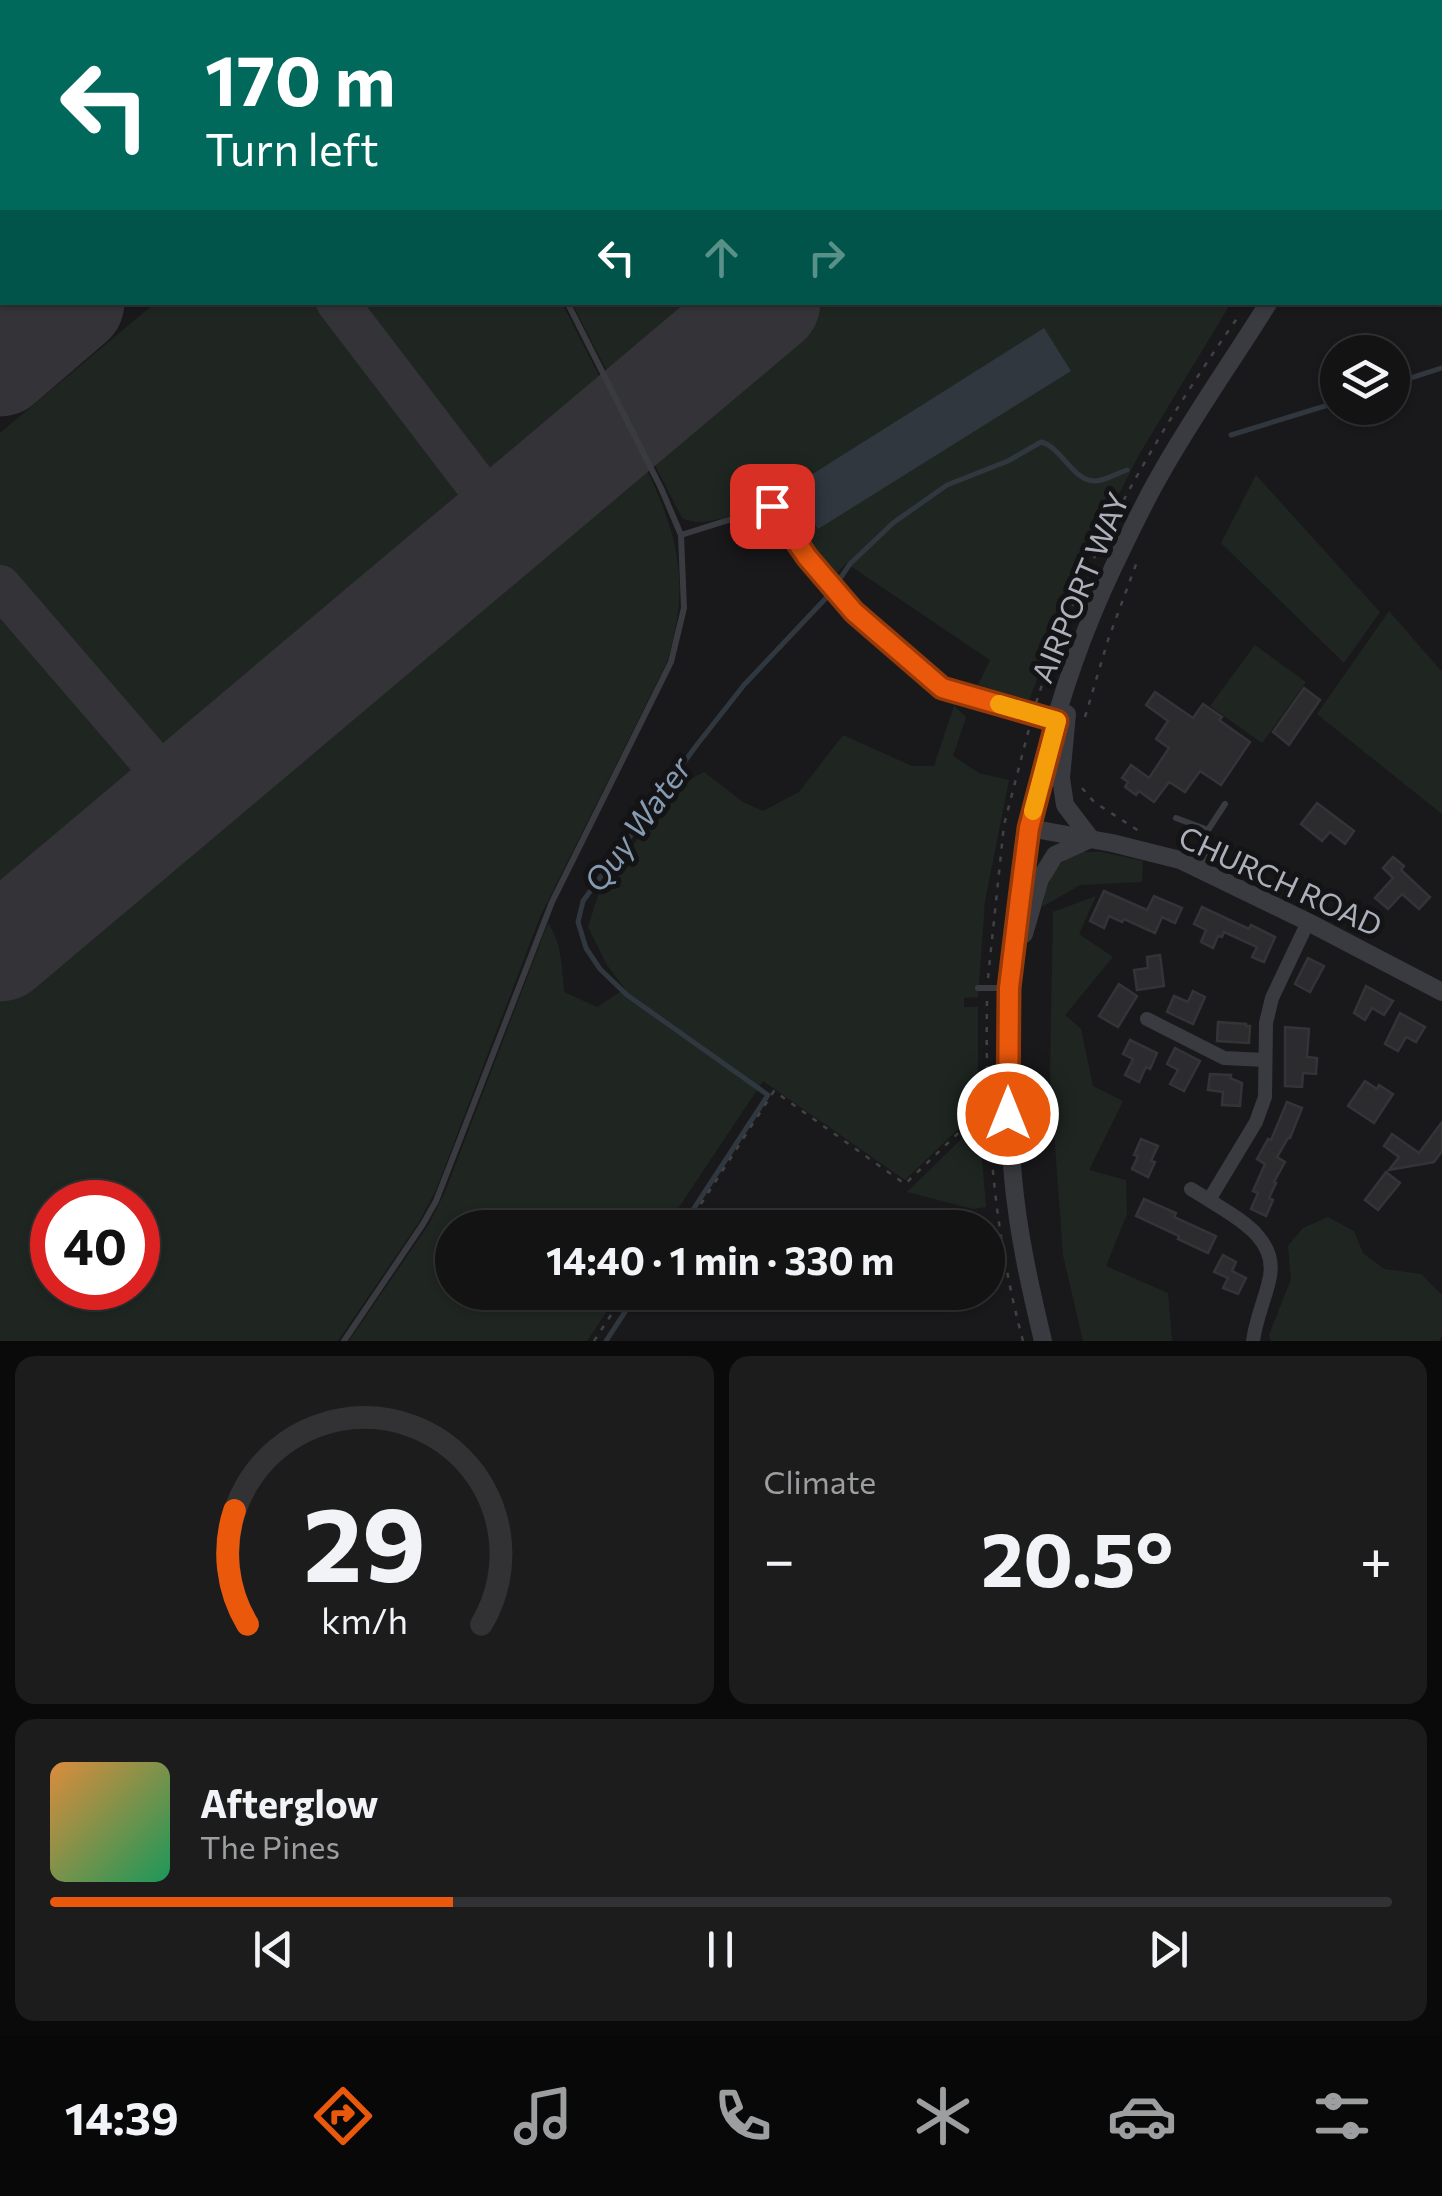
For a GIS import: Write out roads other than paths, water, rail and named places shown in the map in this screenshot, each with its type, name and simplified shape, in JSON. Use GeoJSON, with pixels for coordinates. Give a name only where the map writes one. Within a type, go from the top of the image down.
{"type":"FeatureCollection","features":[{"type":"Feature","properties":{"kind":"street","name":"AIRPORT WAY"},"geometry":{"type":"LineString","coordinates":[[1043,1341],[1026,1274],[1008,1114],[1009,988],[1029,828],[1073,666],[1111,573],[1160,476],[1267,305]]}},
{"type":"Feature","properties":{"kind":"street"},"geometry":{"type":"LineString","coordinates":[[1009,988],[1040,879],[1055,855],[1091,839],[1065,805],[1060,778],[1073,666]]}},
{"type":"Feature","properties":{"kind":"street","name":"CHURCH ROAD"},"geometry":{"type":"LineString","coordinates":[[1029,828],[1180,860],[1442,992]]}},
{"type":"Feature","properties":{"kind":"street"},"geometry":{"type":"LineString","coordinates":[[1209,1200],[1256,1122],[1265,1097],[1266,1022],[1272,998],[1308,922]]}},
{"type":"Feature","properties":{"kind":"street"},"geometry":{"type":"LineString","coordinates":[[1147,1020],[1224,1058],[1265,1060]]}},
{"type":"Feature","properties":{"kind":"street"},"geometry":{"type":"LineString","coordinates":[[1191,1189],[1252,1228],[1268,1250],[1271,1276],[1253,1341]]}},
{"type":"Feature","properties":{"kind":"lane"},"geometry":{"type":"LineString","coordinates":[[344,1341],[436,1201],[552,902],[671,662],[684,608],[681,535],[569,305]]}},
{"type":"Feature","properties":{"kind":"lane"},"geometry":{"type":"LineString","coordinates":[[681,535],[772,506],[807,557],[854,612],[942,688],[1057,721]]}},
{"type":"Feature","properties":{"kind":"lane"},"geometry":{"type":"LineString","coordinates":[[1199,869],[1208,830],[1225,804]]}},
{"type":"Feature","properties":{"kind":"lane"},"geometry":{"type":"LineString","coordinates":[[1176,818],[1208,830]]}},
{"type":"Feature","properties":{"kind":"lane"},"geometry":{"type":"LineString","coordinates":[[978,988],[1009,988]]}},
{"type":"Feature","properties":{"kind":"waterway","name":"Quy Water"},"geometry":{"type":"LineString","coordinates":[[1410,378],[1442,368]]}},
{"type":"Feature","properties":{"kind":"waterway","name":"Quy Water"},"geometry":{"type":"LineString","coordinates":[[1231,435],[1320,408]]}},
{"type":"Feature","properties":{"kind":"waterway","name":"Quy Water"},"geometry":{"type":"LineString","coordinates":[[841,577],[893,523],[947,485],[1008,461],[1041,442],[1087,480],[1099,481],[1127,470]]}},
{"type":"Feature","properties":{"kind":"waterway","name":"Quy Water"},"geometry":{"type":"LineString","coordinates":[[693,1210],[768,1095],[627,995],[600,969],[586,948],[578,922],[583,901],[696,746],[744,685],[827,597]]}},
{"type":"Feature","properties":{"kind":"waterway","name":"Quy Water"},"geometry":{"type":"LineString","coordinates":[[606,1341],[626,1310]]}}]}
